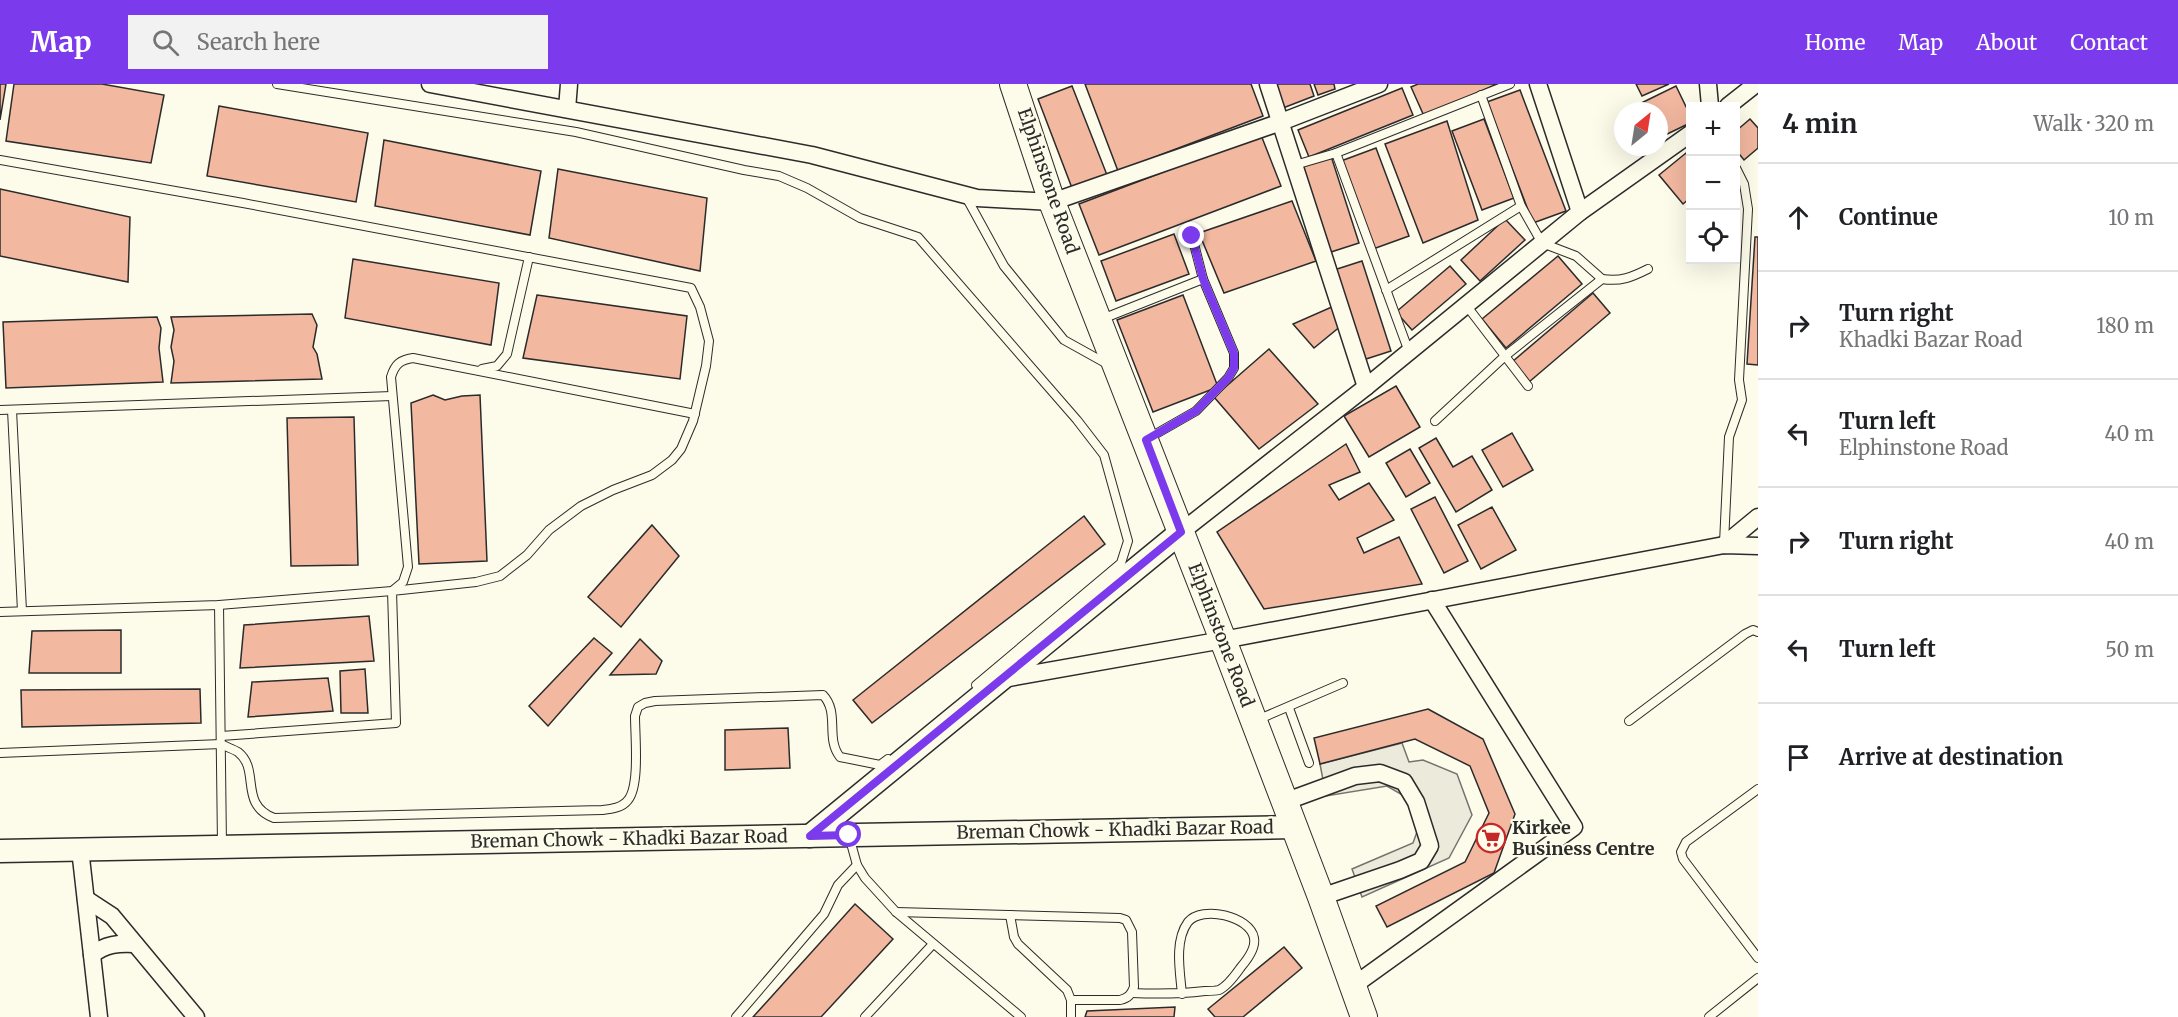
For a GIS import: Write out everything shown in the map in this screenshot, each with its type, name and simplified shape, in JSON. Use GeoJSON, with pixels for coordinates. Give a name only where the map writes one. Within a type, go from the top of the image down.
{"type":"FeatureCollection","features":[{"type":"Feature","properties":{"kind":"main road","name":"Elphinstone Road"},"geometry":{"type":"LineString","coordinates":[[1013,84],[1053,202],[1254,721],[1364,1017]]}},
{"type":"Feature","properties":{"kind":"main road"},"geometry":{"type":"LineString","coordinates":[[810,836],[1181,532]]}},
{"type":"Feature","properties":{"kind":"main road","name":"Breman Chowk - Khadki Bazar Road"},"geometry":{"type":"LineString","coordinates":[[0,851],[1294,827]]}},
{"type":"Feature","properties":{"kind":"street"},"geometry":{"type":"LineString","coordinates":[[430,84],[812,154],[977,198],[1053,202],[1281,122],[1354,88],[1379,84]]}},
{"type":"Feature","properties":{"kind":"street"},"geometry":{"type":"LineString","coordinates":[[567,109],[569,84]]}},
{"type":"Feature","properties":{"kind":"street"},"geometry":{"type":"LineString","coordinates":[[1268,84],[1366,387]]}},
{"type":"Feature","properties":{"kind":"street"},"geometry":{"type":"LineString","coordinates":[[1538,84],[1580,212]]}},
{"type":"Feature","properties":{"kind":"street"},"geometry":{"type":"LineString","coordinates":[[1708,84],[1710,102]]}},
{"type":"Feature","properties":{"kind":"street"},"geometry":{"type":"LineString","coordinates":[[1733,102],[1756,84]]}},
{"type":"Feature","properties":{"kind":"street"},"geometry":{"type":"LineString","coordinates":[[1181,532],[1366,387],[1580,212],[1686,137]]}},
{"type":"Feature","properties":{"kind":"street"},"geometry":{"type":"LineString","coordinates":[[1724,544],[1758,517]]}},
{"type":"Feature","properties":{"kind":"street"},"geometry":{"type":"LineString","coordinates":[[1002,679],[1223,640],[1724,544],[1758,546]]}},
{"type":"Feature","properties":{"kind":"street"},"geometry":{"type":"LineString","coordinates":[[1353,986],[1574,827],[1432,600]]}},
{"type":"Feature","properties":{"kind":"street"},"geometry":{"type":"LineString","coordinates":[[1284,802],[1355,776],[1380,773],[1404,782],[1416,802],[1430,846],[1421,861],[1321,897]]}},
{"type":"Feature","properties":{"kind":"street"},"geometry":{"type":"LineString","coordinates":[[80,849],[99,1017]]}},
{"type":"Feature","properties":{"kind":"street"},"geometry":{"type":"LineString","coordinates":[[86,899],[112,916],[196,1017]]}},
{"type":"Feature","properties":{"kind":"street"},"geometry":{"type":"LineString","coordinates":[[92,956],[100,948],[120,943],[135,944]]}},
{"type":"Feature","properties":{"kind":"lane"},"geometry":{"type":"LineString","coordinates":[[277,84],[576,132],[779,176],[807,188],[860,218],[918,237],[1077,420],[1104,455],[1128,541],[1121,563],[969,691]]}},
{"type":"Feature","properties":{"kind":"lane"},"geometry":{"type":"LineString","coordinates":[[1295,165],[1336,153],[1510,84]]}},
{"type":"Feature","properties":{"kind":"lane"},"geometry":{"type":"LineString","coordinates":[[1481,95],[1521,206],[1542,243],[1576,256],[1602,279],[1627,280],[1648,269]]}},
{"type":"Feature","properties":{"kind":"lane"},"geometry":{"type":"LineString","coordinates":[[1336,153],[1409,352]]}},
{"type":"Feature","properties":{"kind":"lane"},"geometry":{"type":"LineString","coordinates":[[0,159],[691,288],[700,307],[709,342],[695,414],[681,449],[672,460],[652,475],[581,506],[549,530],[527,555],[500,576],[476,582],[392,591],[219,605],[0,612]]}},
{"type":"Feature","properties":{"kind":"lane"},"geometry":{"type":"LineString","coordinates":[[1724,544],[1729,437],[1742,400],[1739,380],[1748,208],[1744,184],[1740,176]]}},
{"type":"Feature","properties":{"kind":"lane"},"geometry":{"type":"LineString","coordinates":[[965,195],[1004,266],[1064,340],[1118,370]]}},
{"type":"Feature","properties":{"kind":"lane"},"geometry":{"type":"LineString","coordinates":[[1386,290],[1521,206]]}},
{"type":"Feature","properties":{"kind":"lane"},"geometry":{"type":"LineString","coordinates":[[1146,440],[1196,411],[1228,378],[1234,368],[1234,353],[1203,279],[1192,236]]}},
{"type":"Feature","properties":{"kind":"lane"},"geometry":{"type":"LineString","coordinates":[[479,370],[497,366],[507,354],[529,257]]}},
{"type":"Feature","properties":{"kind":"lane"},"geometry":{"type":"LineString","coordinates":[[1099,321],[1203,279]]}},
{"type":"Feature","properties":{"kind":"lane"},"geometry":{"type":"LineString","coordinates":[[1435,421],[1505,356],[1602,279]]}},
{"type":"Feature","properties":{"kind":"lane"},"geometry":{"type":"LineString","coordinates":[[1466,305],[1528,386]]}},
{"type":"Feature","properties":{"kind":"lane"},"geometry":{"type":"LineString","coordinates":[[392,591],[403,582],[408,567],[391,377],[395,365],[403,359],[413,358],[479,370],[695,414]]}},
{"type":"Feature","properties":{"kind":"lane"},"geometry":{"type":"LineString","coordinates":[[0,411],[392,396]]}},
{"type":"Feature","properties":{"kind":"lane"},"geometry":{"type":"LineString","coordinates":[[12,410],[22,611]]}},
{"type":"Feature","properties":{"kind":"lane"},"geometry":{"type":"LineString","coordinates":[[0,753],[221,740],[396,723],[392,591]]}},
{"type":"Feature","properties":{"kind":"lane"},"geometry":{"type":"LineString","coordinates":[[219,605],[222,847]]}},
{"type":"Feature","properties":{"kind":"lane"},"geometry":{"type":"LineString","coordinates":[[1629,721],[1745,634],[1753,630],[1758,632]]}},
{"type":"Feature","properties":{"kind":"lane"},"geometry":{"type":"LineString","coordinates":[[1254,721],[1343,683]]}},
{"type":"Feature","properties":{"kind":"lane"},"geometry":{"type":"LineString","coordinates":[[221,740],[245,760],[256,807],[264,814],[274,818],[616,808],[627,802],[632,794],[635,716],[638,707],[655,701],[823,696],[830,702],[831,740],[834,750],[840,757],[880,765],[898,751]]}},
{"type":"Feature","properties":{"kind":"lane"},"geometry":{"type":"LineString","coordinates":[[1288,708],[1309,763]]}},
{"type":"Feature","properties":{"kind":"lane"},"geometry":{"type":"LineString","coordinates":[[1758,789],[1686,842],[1681,852],[1683,859],[1758,958]]}},
{"type":"Feature","properties":{"kind":"lane"},"geometry":{"type":"LineString","coordinates":[[849,835],[857,865],[865,878],[896,912],[1021,1017]]}},
{"type":"Feature","properties":{"kind":"lane"},"geometry":{"type":"LineString","coordinates":[[736,1017],[824,914],[838,885],[857,865]]}},
{"type":"Feature","properties":{"kind":"lane"},"geometry":{"type":"LineString","coordinates":[[896,912],[1126,920],[1132,932],[1134,987],[1132,993],[1120,1000],[1071,1000]]}},
{"type":"Feature","properties":{"kind":"lane"},"geometry":{"type":"LineString","coordinates":[[1132,993],[1182,994],[1219,990],[1233,978],[1253,947],[1254,937],[1246,925],[1227,914],[1206,914],[1190,920],[1182,932],[1179,965],[1182,994]]}},
{"type":"Feature","properties":{"kind":"lane"},"geometry":{"type":"LineString","coordinates":[[1010,915],[1014,937],[1018,944],[1066,990],[1071,1000],[1071,1017]]}},
{"type":"Feature","properties":{"kind":"lane"},"geometry":{"type":"LineString","coordinates":[[865,1017],[933,944]]}},
{"type":"Feature","properties":{"kind":"lane"},"geometry":{"type":"LineString","coordinates":[[1708,1017],[1758,978]]}},
{"type":"Feature","properties":{"kind":"shaded area"},"geometry":{"type":"Polygon","coordinates":[[[1402,743],[1409,762],[1423,760],[1457,774],[1472,815],[1449,858],[1362,897],[1352,869],[1413,843],[1418,829],[1406,797],[1387,786],[1326,796],[1320,764],[1402,743]]]}},
{"type":"Feature","properties":{"kind":"building"},"geometry":{"type":"Polygon","coordinates":[[[0,84],[6,84],[0,120],[0,84]]]}},
{"type":"Feature","properties":{"kind":"building"},"geometry":{"type":"Polygon","coordinates":[[[14,84],[102,84],[164,95],[151,163],[6,141],[14,84]]]}},
{"type":"Feature","properties":{"kind":"building"},"geometry":{"type":"Polygon","coordinates":[[[1085,84],[1251,84],[1263,116],[1118,171],[1085,84]]]}},
{"type":"Feature","properties":{"kind":"building"},"geometry":{"type":"Polygon","coordinates":[[[1274,84],[1310,84],[1314,96],[1283,108],[1274,84]]]}},
{"type":"Feature","properties":{"kind":"building"},"geometry":{"type":"Polygon","coordinates":[[[1314,84],[1334,84],[1335,89],[1318,95],[1314,84]]]}},
{"type":"Feature","properties":{"kind":"building"},"geometry":{"type":"Polygon","coordinates":[[[1418,84],[1497,84],[1424,116],[1411,87],[1418,84]]]}},
{"type":"Feature","properties":{"kind":"building"},"geometry":{"type":"Polygon","coordinates":[[[1636,84],[1669,84],[1642,96],[1636,84]]]}},
{"type":"Feature","properties":{"kind":"building"},"geometry":{"type":"Polygon","coordinates":[[[1072,86],[1107,175],[1072,188],[1038,99],[1072,86]]]}},
{"type":"Feature","properties":{"kind":"building"},"geometry":{"type":"Polygon","coordinates":[[[1676,86],[1686,107],[1686,125],[1668,134],[1668,102],[1643,102],[1676,86]]]}},
{"type":"Feature","properties":{"kind":"building"},"geometry":{"type":"Polygon","coordinates":[[[1402,88],[1413,115],[1309,157],[1298,130],[1402,88]]]}},
{"type":"Feature","properties":{"kind":"building"},"geometry":{"type":"Polygon","coordinates":[[[1520,90],[1566,211],[1533,223],[1487,102],[1520,90]]]}},
{"type":"Feature","properties":{"kind":"building"},"geometry":{"type":"Polygon","coordinates":[[[219,106],[368,133],[356,202],[207,176],[219,106]]]}},
{"type":"Feature","properties":{"kind":"building"},"geometry":{"type":"Polygon","coordinates":[[[1484,119],[1514,198],[1482,210],[1452,131],[1484,119]]]}},
{"type":"Feature","properties":{"kind":"building"},"geometry":{"type":"Polygon","coordinates":[[[1750,119],[1758,128],[1758,148],[1744,160],[1740,155],[1740,128],[1750,119]]]}},
{"type":"Feature","properties":{"kind":"building"},"geometry":{"type":"Polygon","coordinates":[[[1447,121],[1478,220],[1423,243],[1385,144],[1447,121]]]}},
{"type":"Feature","properties":{"kind":"building"},"geometry":{"type":"Polygon","coordinates":[[[1261,135],[1281,186],[1099,255],[1079,204],[1261,135]]]}},
{"type":"Feature","properties":{"kind":"building"},"geometry":{"type":"Polygon","coordinates":[[[384,140],[541,171],[530,235],[375,206],[384,140]]]}},
{"type":"Feature","properties":{"kind":"building"},"geometry":{"type":"Polygon","coordinates":[[[1376,148],[1409,236],[1373,249],[1341,161],[1376,148]]]}},
{"type":"Feature","properties":{"kind":"building"},"geometry":{"type":"Polygon","coordinates":[[[1686,153],[1686,201],[1683,204],[1659,175],[1686,153]]]}},
{"type":"Feature","properties":{"kind":"building"},"geometry":{"type":"Polygon","coordinates":[[[1331,156],[1359,243],[1331,252],[1303,166],[1331,156]]]}},
{"type":"Feature","properties":{"kind":"building"},"geometry":{"type":"Polygon","coordinates":[[[558,169],[707,198],[700,271],[549,238],[558,169]]]}},
{"type":"Feature","properties":{"kind":"building"},"geometry":{"type":"Polygon","coordinates":[[[0,189],[130,217],[128,282],[0,256],[0,189]]]}},
{"type":"Feature","properties":{"kind":"building"},"geometry":{"type":"Polygon","coordinates":[[[1292,201],[1316,261],[1224,293],[1199,233],[1292,201]]]}},
{"type":"Feature","properties":{"kind":"building"},"geometry":{"type":"Polygon","coordinates":[[[1505,219],[1525,240],[1480,281],[1461,260],[1505,219]]]}},
{"type":"Feature","properties":{"kind":"building"},"geometry":{"type":"Polygon","coordinates":[[[1174,234],[1189,274],[1116,301],[1101,261],[1174,234]]]}},
{"type":"Feature","properties":{"kind":"building"},"geometry":{"type":"Polygon","coordinates":[[[1755,237],[1758,237],[1758,365],[1747,364],[1755,237]]]}},
{"type":"Feature","properties":{"kind":"building"},"geometry":{"type":"Polygon","coordinates":[[[1558,256],[1582,284],[1506,348],[1482,319],[1558,256]]]}},
{"type":"Feature","properties":{"kind":"building"},"geometry":{"type":"Polygon","coordinates":[[[353,259],[499,283],[491,345],[345,318],[353,259]]]}},
{"type":"Feature","properties":{"kind":"building"},"geometry":{"type":"Polygon","coordinates":[[[1362,261],[1391,351],[1363,360],[1334,270],[1362,261]]]}},
{"type":"Feature","properties":{"kind":"building"},"geometry":{"type":"Polygon","coordinates":[[[1450,266],[1466,284],[1412,330],[1396,312],[1450,266]]]}},
{"type":"Feature","properties":{"kind":"building"},"geometry":{"type":"Polygon","coordinates":[[[1593,293],[1610,313],[1529,382],[1512,362],[1593,293]]]}},
{"type":"Feature","properties":{"kind":"building"},"geometry":{"type":"Polygon","coordinates":[[[537,295],[687,316],[680,379],[523,358],[537,295]]]}},
{"type":"Feature","properties":{"kind":"building"},"geometry":{"type":"Polygon","coordinates":[[[1183,295],[1218,387],[1153,412],[1117,320],[1183,295]]]}},
{"type":"Feature","properties":{"kind":"building"},"geometry":{"type":"Polygon","coordinates":[[[1334,306],[1342,325],[1314,348],[1293,324],[1334,306]]]}},
{"type":"Feature","properties":{"kind":"building"},"geometry":{"type":"Polygon","coordinates":[[[312,314],[317,325],[313,347],[317,354],[322,379],[171,383],[174,361],[171,347],[174,330],[171,317],[312,314]]]}},
{"type":"Feature","properties":{"kind":"building"},"geometry":{"type":"Polygon","coordinates":[[[157,317],[161,328],[159,348],[163,382],[6,388],[3,322],[157,317]]]}},
{"type":"Feature","properties":{"kind":"building"},"geometry":{"type":"Polygon","coordinates":[[[1269,349],[1318,404],[1259,449],[1214,397],[1269,349]]]}},
{"type":"Feature","properties":{"kind":"building"},"geometry":{"type":"Polygon","coordinates":[[[1396,386],[1420,427],[1369,457],[1344,416],[1396,386]]]}},
{"type":"Feature","properties":{"kind":"building"},"geometry":{"type":"Polygon","coordinates":[[[433,395],[445,400],[480,395],[487,561],[419,564],[411,403],[433,395]]]}},
{"type":"Feature","properties":{"kind":"building"},"geometry":{"type":"Polygon","coordinates":[[[354,417],[358,565],[291,566],[287,418],[354,417]]]}},
{"type":"Feature","properties":{"kind":"building"},"geometry":{"type":"Polygon","coordinates":[[[1512,433],[1533,470],[1503,487],[1482,450],[1512,433]]]}},
{"type":"Feature","properties":{"kind":"building"},"geometry":{"type":"Polygon","coordinates":[[[1436,438],[1453,467],[1472,456],[1492,490],[1456,512],[1419,448],[1436,438]]]}},
{"type":"Feature","properties":{"kind":"building"},"geometry":{"type":"Polygon","coordinates":[[[1346,444],[1360,472],[1329,485],[1339,500],[1369,483],[1394,520],[1357,538],[1364,553],[1399,537],[1422,584],[1264,609],[1217,532],[1346,444]]]}},
{"type":"Feature","properties":{"kind":"building"},"geometry":{"type":"Polygon","coordinates":[[[1410,449],[1430,483],[1406,497],[1386,463],[1410,449]]]}},
{"type":"Feature","properties":{"kind":"building"},"geometry":{"type":"Polygon","coordinates":[[[1435,497],[1468,561],[1444,573],[1411,509],[1435,497]]]}},
{"type":"Feature","properties":{"kind":"building"},"geometry":{"type":"Polygon","coordinates":[[[1492,507],[1516,550],[1481,569],[1458,525],[1492,507]]]}},
{"type":"Feature","properties":{"kind":"building"},"geometry":{"type":"Polygon","coordinates":[[[1084,516],[1105,544],[872,723],[853,700],[1084,516]]]}},
{"type":"Feature","properties":{"kind":"building"},"geometry":{"type":"Polygon","coordinates":[[[652,525],[679,556],[621,627],[588,597],[652,525]]]}},
{"type":"Feature","properties":{"kind":"building"},"geometry":{"type":"Polygon","coordinates":[[[369,616],[374,661],[240,668],[244,625],[369,616]]]}},
{"type":"Feature","properties":{"kind":"building"},"geometry":{"type":"Polygon","coordinates":[[[121,630],[121,673],[29,673],[32,631],[121,630]]]}},
{"type":"Feature","properties":{"kind":"building"},"geometry":{"type":"Polygon","coordinates":[[[594,638],[612,653],[548,726],[529,706],[594,638]]]}},
{"type":"Feature","properties":{"kind":"building"},"geometry":{"type":"Polygon","coordinates":[[[640,639],[662,661],[656,674],[610,675],[640,639]]]}},
{"type":"Feature","properties":{"kind":"building"},"geometry":{"type":"Polygon","coordinates":[[[365,669],[368,713],[341,713],[340,671],[365,669]]]}},
{"type":"Feature","properties":{"kind":"building"},"geometry":{"type":"Polygon","coordinates":[[[328,678],[333,711],[248,717],[252,682],[328,678]]]}},
{"type":"Feature","properties":{"kind":"building"},"geometry":{"type":"Polygon","coordinates":[[[200,689],[201,723],[22,727],[21,690],[200,689]]]}},
{"type":"Feature","properties":{"kind":"building","name":"Kirkee Business Centre"},"geometry":{"type":"Polygon","coordinates":[[[1428,709],[1483,739],[1515,814],[1494,873],[1387,927],[1376,906],[1465,862],[1489,813],[1470,766],[1415,739],[1320,764],[1314,738],[1428,709]]]}},
{"type":"Feature","properties":{"kind":"building"},"geometry":{"type":"Polygon","coordinates":[[[788,728],[790,768],[725,770],[725,730],[788,728]]]}},
{"type":"Feature","properties":{"kind":"building"},"geometry":{"type":"Polygon","coordinates":[[[855,904],[893,939],[821,1017],[753,1017],[855,904]]]}},
{"type":"Feature","properties":{"kind":"building"},"geometry":{"type":"Polygon","coordinates":[[[1284,947],[1302,968],[1243,1017],[1215,1017],[1208,1009],[1284,947]]]}},
{"type":"Feature","properties":{"kind":"building"},"geometry":{"type":"Polygon","coordinates":[[[1175,1007],[1174,1017],[1085,1017],[1087,1011],[1175,1007]]]}},
{"type":"Feature","properties":{"kind":"place","name":"Kirkee Business Centre"},"geometry":{"type":"Point","coordinates":[1491,838]}},
{"type":"Feature","properties":{"kind":"route"},"geometry":{"type":"LineString","coordinates":[[849,835],[810,836],[1181,532],[1146,440],[1196,411],[1228,378],[1234,368],[1234,353],[1203,279],[1192,236]]}}]}
